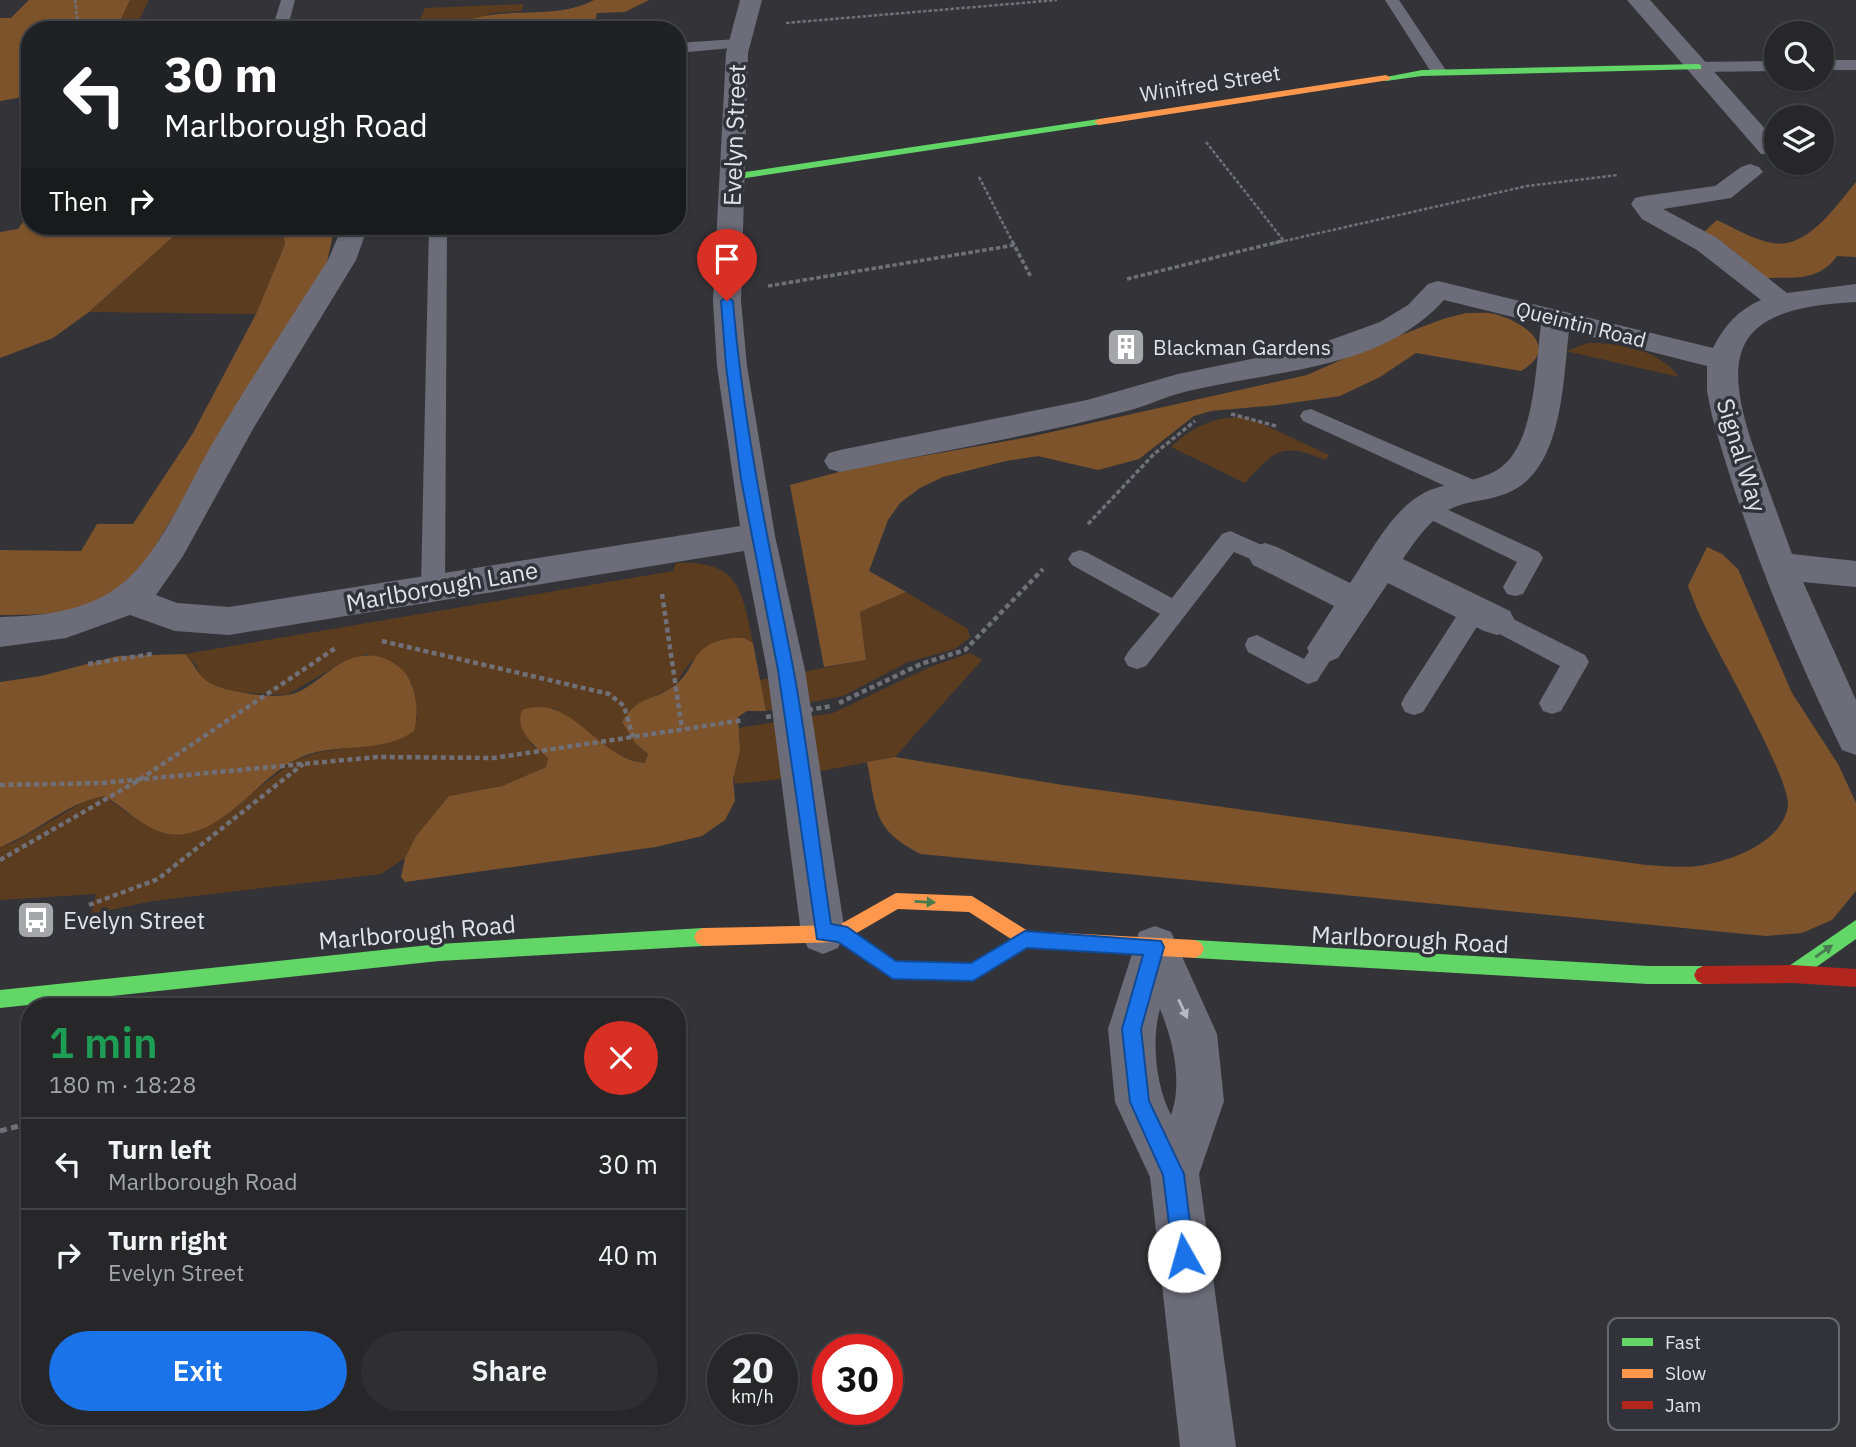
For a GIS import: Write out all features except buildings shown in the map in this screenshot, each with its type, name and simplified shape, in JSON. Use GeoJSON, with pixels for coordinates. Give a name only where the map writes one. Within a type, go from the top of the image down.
{"type":"FeatureCollection","features":[{"type":"Feature","properties":{"kind":"main road","name":"Winifred Street"},"geometry":{"type":"LineString","coordinates":[[732,177],[1439,72],[1698,67]]}},
{"type":"Feature","properties":{"kind":"main road","name":"Marlborough Road"},"geometry":{"type":"LineString","coordinates":[[0,999],[451,950],[611,939],[832,933],[896,901],[972,904],[1025,939],[1648,975],[1856,978]]}},
{"type":"Feature","properties":{"kind":"main road"},"geometry":{"type":"LineString","coordinates":[[1792,975],[1856,928]]}},
{"type":"Feature","properties":{"kind":"main road"},"geometry":{"type":"LineString","coordinates":[[832,933],[893,970],[973,972],[1025,939]]}},
{"type":"Feature","properties":{"kind":"street","name":"Evelyn Street"},"geometry":{"type":"LineString","coordinates":[[751,0],[741,36],[732,177],[727,292],[732,366],[758,536],[786,670],[832,933]]}},
{"type":"Feature","properties":{"kind":"street"},"geometry":{"type":"LineString","coordinates":[[1638,0],[1764,142]]}},
{"type":"Feature","properties":{"kind":"street"},"geometry":{"type":"LineString","coordinates":[[1751,172],[1722,193],[1644,204],[1651,213],[1707,244],[1782,303]]}},
{"type":"Feature","properties":{"kind":"street"},"geometry":{"type":"LineString","coordinates":[[0,632],[38,631],[71,624],[109,610],[138,594],[156,572],[236,430],[342,260],[351,235]]}},
{"type":"Feature","properties":{"kind":"street","name":"Queintin Road"},"geometry":{"type":"LineString","coordinates":[[840,461],[1125,402],[1175,384],[1339,349],[1414,316],[1429,304],[1438,290],[1723,360]]}},
{"type":"Feature","properties":{"kind":"street"},"geometry":{"type":"LineString","coordinates":[[1723,360],[1730,342],[1742,327],[1760,313],[1782,303],[1820,295],[1856,293]]}},
{"type":"Feature","properties":{"kind":"street"},"geometry":{"type":"LineString","coordinates":[[1325,648],[1408,526],[1427,508],[1503,482],[1520,470],[1531,454],[1540,429],[1556,318]]}},
{"type":"Feature","properties":{"kind":"street","name":"Signal Way"},"geometry":{"type":"LineString","coordinates":[[1723,360],[1721,372],[1725,406],[1778,566],[1808,643],[1845,707],[1856,738]]}},
{"type":"Feature","properties":{"kind":"street","name":"Marlborough Lane"},"geometry":{"type":"LineString","coordinates":[[128,599],[175,617],[229,621],[758,536]]}},
{"type":"Feature","properties":{"kind":"street"},"geometry":{"type":"LineString","coordinates":[[1265,556],[1357,602]]}},
{"type":"Feature","properties":{"kind":"street"},"geometry":{"type":"LineString","coordinates":[[1382,564],[1485,615]]}},
{"type":"Feature","properties":{"kind":"street"},"geometry":{"type":"LineString","coordinates":[[1778,566],[1856,574]]}},
{"type":"Feature","properties":{"kind":"street"},"geometry":{"type":"LineString","coordinates":[[1154,947],[1195,1034],[1200,1101],[1174,1174]]}},
{"type":"Feature","properties":{"kind":"street"},"geometry":{"type":"LineString","coordinates":[[1154,947],[1131,1029],[1139,1102],[1174,1174],[1208,1447]]}},
{"type":"Feature","properties":{"kind":"lane"},"geometry":{"type":"LineString","coordinates":[[281,21],[288,0]]}},
{"type":"Feature","properties":{"kind":"lane"},"geometry":{"type":"LineString","coordinates":[[1392,0],[1439,72]]}},
{"type":"Feature","properties":{"kind":"lane"},"geometry":{"type":"LineString","coordinates":[[686,46],[741,36]]}},
{"type":"Feature","properties":{"kind":"lane"},"geometry":{"type":"LineString","coordinates":[[1834,65],[1856,65]]}},
{"type":"Feature","properties":{"kind":"lane"},"geometry":{"type":"LineString","coordinates":[[1698,67],[1764,66]]}},
{"type":"Feature","properties":{"kind":"lane"},"geometry":{"type":"LineString","coordinates":[[433,587],[438,235]]}},
{"type":"Feature","properties":{"kind":"lane"},"geometry":{"type":"LineString","coordinates":[[1311,415],[1475,490]]}},
{"type":"Feature","properties":{"kind":"lane"},"geometry":{"type":"LineString","coordinates":[[1427,508],[1531,558],[1515,587]]}},
{"type":"Feature","properties":{"kind":"lane"},"geometry":{"type":"LineString","coordinates":[[1137,659],[1230,540],[1265,556]]}},
{"type":"Feature","properties":{"kind":"lane"},"geometry":{"type":"LineString","coordinates":[[1071,554],[1176,611]]}},
{"type":"Feature","properties":{"kind":"lane"},"geometry":{"type":"LineString","coordinates":[[1414,704],[1485,615],[1576,662],[1552,703]]}},
{"type":"Feature","properties":{"kind":"lane"},"geometry":{"type":"LineString","coordinates":[[1257,645],[1308,674],[1325,648]]}},
{"type":"Feature","properties":{"kind":"path"},"geometry":{"type":"LineString","coordinates":[[75,0],[75,16],[78,21]]}},
{"type":"Feature","properties":{"kind":"path"},"geometry":{"type":"LineString","coordinates":[[741,36],[1057,0]]}},
{"type":"Feature","properties":{"kind":"path"},"geometry":{"type":"LineString","coordinates":[[1179,109],[1284,241]]}},
{"type":"Feature","properties":{"kind":"path"},"geometry":{"type":"LineString","coordinates":[[961,142],[1031,277]]}},
{"type":"Feature","properties":{"kind":"path"},"geometry":{"type":"LineString","coordinates":[[1127,279],[1527,186],[1623,175]]}},
{"type":"Feature","properties":{"kind":"path"},"geometry":{"type":"LineString","coordinates":[[727,292],[1015,245]]}},
{"type":"Feature","properties":{"kind":"path"},"geometry":{"type":"LineString","coordinates":[[1227,414],[1239,414],[1279,428]]}},
{"type":"Feature","properties":{"kind":"path"},"geometry":{"type":"LineString","coordinates":[[0,785],[101,783],[377,757],[494,758],[832,706],[921,664],[965,650],[1071,554],[1159,452],[1185,427],[1199,419]]}},
{"type":"Feature","properties":{"kind":"path"},"geometry":{"type":"LineString","coordinates":[[656,552],[682,729]]}},
{"type":"Feature","properties":{"kind":"path"},"geometry":{"type":"LineString","coordinates":[[369,638],[609,694],[624,706],[633,737]]}},
{"type":"Feature","properties":{"kind":"path"},"geometry":{"type":"LineString","coordinates":[[0,860],[139,780],[344,643]]}},
{"type":"Feature","properties":{"kind":"path"},"geometry":{"type":"LineString","coordinates":[[89,905],[158,879],[303,764]]}},
{"type":"Feature","properties":{"kind":"path"},"geometry":{"type":"LineString","coordinates":[[0,1131],[21,1125]]}},
{"type":"Feature","properties":{"kind":"shaded area"},"geometry":{"type":"Polygon","coordinates":[[[29,0],[130,0],[120,21],[21,21],[21,98],[0,101],[0,18],[11,18],[29,0]]]}},
{"type":"Feature","properties":{"kind":"shaded area"},"geometry":{"type":"Polygon","coordinates":[[[130,0],[149,0],[138,21],[120,21],[130,0]]]}},
{"type":"Feature","properties":{"kind":"shaded area"},"geometry":{"type":"Polygon","coordinates":[[[594,0],[649,0],[625,12],[597,13],[595,21],[465,21],[483,16],[559,11],[594,0]]]}},
{"type":"Feature","properties":{"kind":"shaded area"},"geometry":{"type":"Polygon","coordinates":[[[524,4],[521,11],[492,13],[471,21],[362,21],[420,19],[425,8],[524,4]]]}},
{"type":"Feature","properties":{"kind":"shaded area"},"geometry":{"type":"Polygon","coordinates":[[[1856,182],[1856,257],[1837,256],[1829,265],[1811,275],[1759,279],[1741,257],[1704,232],[1717,220],[1772,243],[1798,240],[1820,224],[1856,182]]]}},
{"type":"Feature","properties":{"kind":"shaded area"},"geometry":{"type":"Polygon","coordinates":[[[21,225],[21,235],[175,235],[89,312],[53,338],[0,358],[0,232],[18,229],[21,225]]]}},
{"type":"Feature","properties":{"kind":"shaded area"},"geometry":{"type":"Polygon","coordinates":[[[175,235],[283,235],[285,244],[256,314],[89,312],[175,235]]]}},
{"type":"Feature","properties":{"kind":"shaded area"},"geometry":{"type":"Polygon","coordinates":[[[283,235],[333,235],[327,262],[143,566],[114,593],[88,606],[44,614],[0,615],[0,550],[81,551],[97,524],[133,524],[193,433],[256,314],[285,244],[283,235]]]}},
{"type":"Feature","properties":{"kind":"shaded area"},"geometry":{"type":"Polygon","coordinates":[[[1466,313],[1495,314],[1526,329],[1534,336],[1538,345],[1538,353],[1533,362],[1521,371],[1416,353],[1380,377],[1340,396],[1211,411],[1194,416],[1139,459],[1098,470],[1038,456],[943,477],[920,488],[900,503],[888,520],[869,571],[906,592],[860,612],[866,660],[824,667],[790,485],[850,469],[1029,437],[1307,375],[1377,344],[1466,313]]]}},
{"type":"Feature","properties":{"kind":"shaded area"},"geometry":{"type":"Polygon","coordinates":[[[1588,343],[1638,349],[1661,360],[1679,377],[1566,351],[1588,343]]]}},
{"type":"Feature","properties":{"kind":"shaded area"},"geometry":{"type":"Polygon","coordinates":[[[1240,417],[1256,421],[1329,455],[1325,460],[1298,451],[1280,452],[1264,463],[1245,483],[1171,447],[1202,425],[1220,419],[1240,417]]]}},
{"type":"Feature","properties":{"kind":"shaded area"},"geometry":{"type":"Polygon","coordinates":[[[1707,547],[1722,554],[1738,569],[1792,693],[1838,764],[1856,803],[1856,891],[1832,920],[1802,933],[1766,936],[921,854],[893,836],[879,817],[867,762],[895,757],[1063,785],[1646,865],[1693,867],[1726,860],[1766,840],[1784,819],[1788,806],[1786,792],[1767,746],[1702,621],[1688,586],[1707,547]]]}},
{"type":"Feature","properties":{"kind":"shaded area"},"geometry":{"type":"Polygon","coordinates":[[[676,563],[697,563],[726,573],[741,594],[753,643],[744,638],[700,656],[690,663],[673,686],[638,704],[628,714],[622,722],[635,743],[648,754],[645,763],[632,760],[608,748],[552,708],[531,744],[548,758],[546,767],[502,786],[449,796],[416,836],[405,858],[381,874],[153,901],[91,914],[96,894],[0,900],[0,847],[15,842],[90,798],[104,796],[130,815],[234,807],[295,760],[320,752],[364,746],[417,721],[411,682],[367,654],[341,663],[287,695],[232,692],[213,686],[201,677],[196,665],[185,654],[673,571],[676,563]]]}},
{"type":"Feature","properties":{"kind":"shaded area"},"geometry":{"type":"Polygon","coordinates":[[[906,592],[968,629],[970,637],[955,649],[908,662],[843,696],[766,711],[759,680],[866,660],[860,612],[906,592]]]}},
{"type":"Feature","properties":{"kind":"shaded area"},"geometry":{"type":"Polygon","coordinates":[[[732,638],[744,638],[753,643],[766,711],[747,711],[738,717],[740,751],[733,779],[735,801],[725,820],[702,836],[656,847],[405,882],[401,877],[405,858],[416,836],[449,796],[502,786],[546,767],[548,758],[523,730],[520,717],[522,710],[540,707],[555,710],[612,750],[628,759],[645,763],[648,754],[635,743],[622,722],[628,713],[639,703],[663,693],[680,681],[695,658],[707,646],[732,638]]]}},
{"type":"Feature","properties":{"kind":"shaded area"},"geometry":{"type":"Polygon","coordinates":[[[970,653],[982,660],[895,757],[774,780],[735,784],[738,728],[833,713],[930,667],[970,653]]]}},
{"type":"Feature","properties":{"kind":"shaded area"},"geometry":{"type":"Polygon","coordinates":[[[185,654],[202,677],[211,684],[232,691],[269,696],[288,695],[299,691],[353,658],[380,657],[398,666],[410,681],[416,702],[414,731],[401,739],[386,743],[324,751],[295,760],[229,813],[200,830],[184,834],[161,832],[141,822],[104,796],[76,805],[0,847],[0,682],[41,676],[118,656],[185,654]]]}},
{"type":"Feature","properties":{"kind":"traffic: fast"},"geometry":{"type":"LineString","coordinates":[[1386,78],[1422,73],[1698,67]]}},
{"type":"Feature","properties":{"kind":"traffic: fast"},"geometry":{"type":"LineString","coordinates":[[732,177],[1099,122]]}},
{"type":"Feature","properties":{"kind":"traffic: fast"},"geometry":{"type":"LineString","coordinates":[[1792,974],[1856,928]]}},
{"type":"Feature","properties":{"kind":"traffic: fast"},"geometry":{"type":"LineString","coordinates":[[0,999],[439,953],[615,940],[703,937]]}},
{"type":"Feature","properties":{"kind":"traffic: fast"},"geometry":{"type":"LineString","coordinates":[[1195,949],[1648,975],[1703,975]]}},
{"type":"Feature","properties":{"kind":"traffic: slow"},"geometry":{"type":"LineString","coordinates":[[1099,122],[1386,78]]}},
{"type":"Feature","properties":{"kind":"traffic: slow"},"geometry":{"type":"LineString","coordinates":[[703,937],[841,933],[896,901],[972,904],[1025,939],[1195,949]]}},
{"type":"Feature","properties":{"kind":"traffic: jam"},"geometry":{"type":"LineString","coordinates":[[841,933],[893,970],[973,972],[1025,939]]}},
{"type":"Feature","properties":{"kind":"traffic: jam"},"geometry":{"type":"LineString","coordinates":[[1703,975],[1792,974],[1856,978]]}},
{"type":"Feature","properties":{"kind":"place","name":"Blackman Gardens"},"geometry":{"type":"Point","coordinates":[1126,347]}},
{"type":"Feature","properties":{"kind":"place","name":"Evelyn Street"},"geometry":{"type":"Point","coordinates":[36,920]}},
{"type":"Feature","properties":{"kind":"route"},"geometry":{"type":"LineString","coordinates":[[727,301],[732,366],[748,479],[786,670],[823,933],[841,933],[893,970],[973,972],[1025,939],[1154,947],[1131,1029],[1139,1102],[1174,1174],[1184,1256]]}}]}
